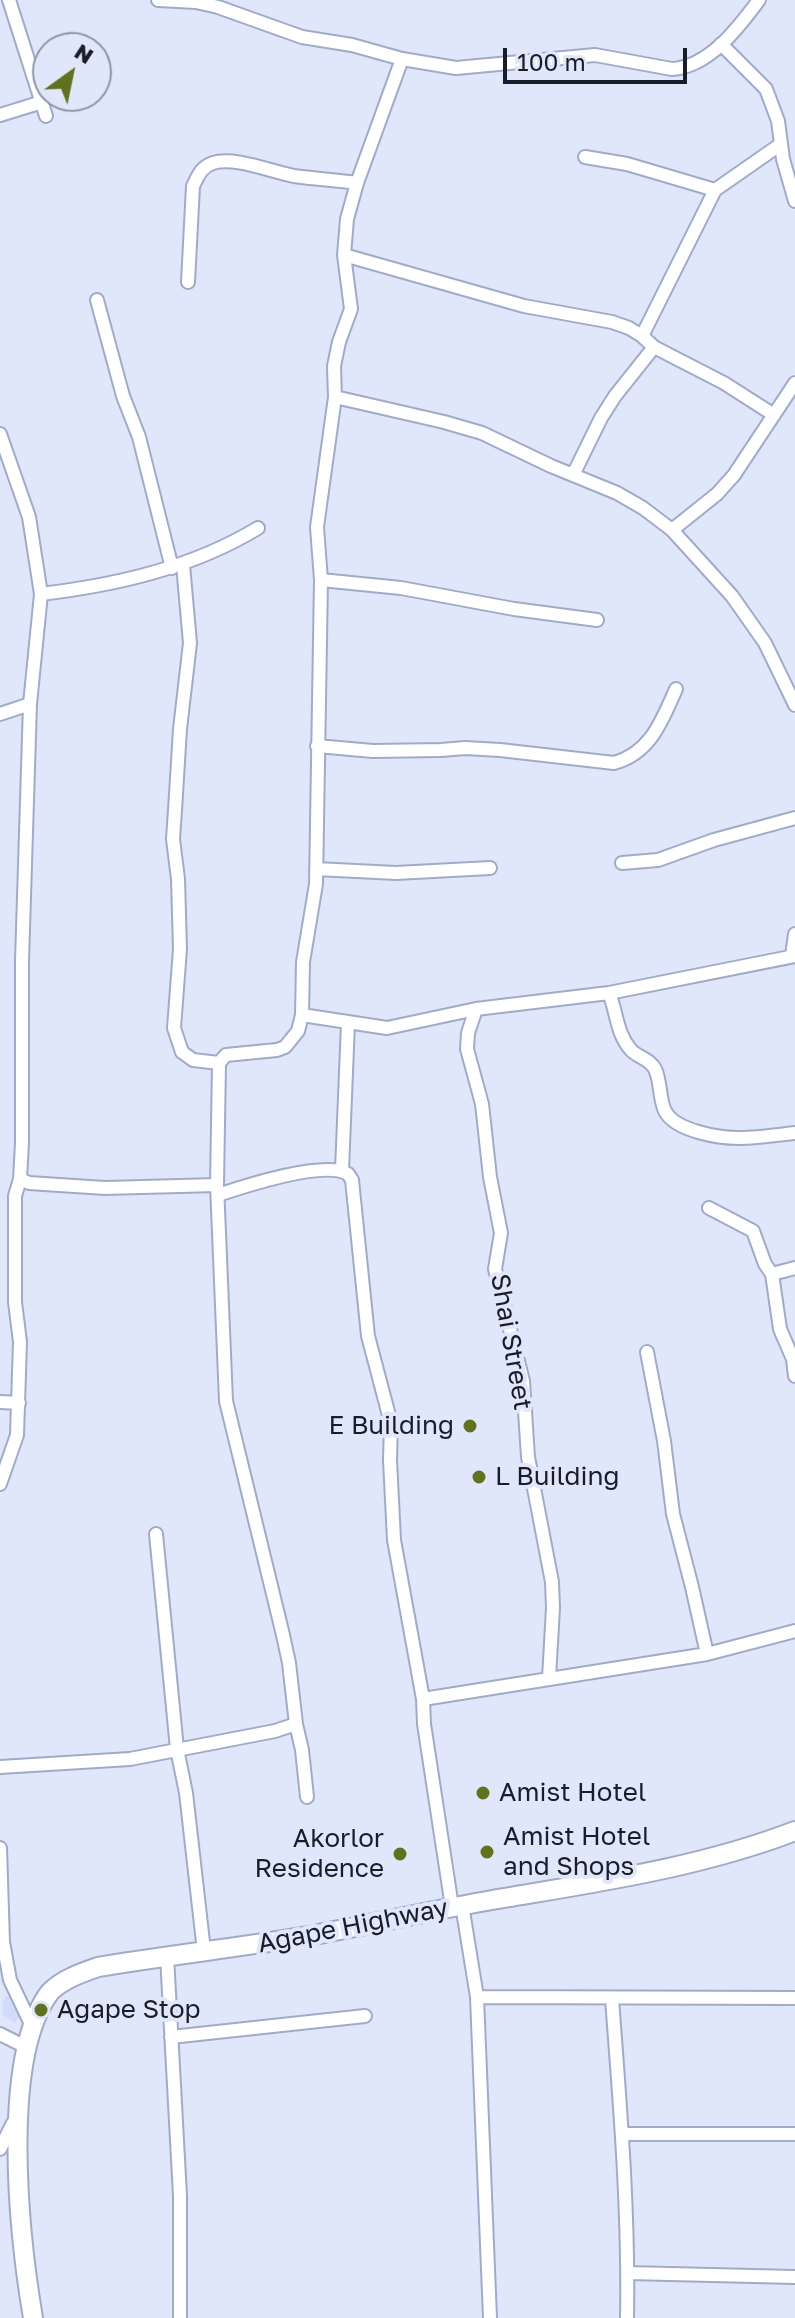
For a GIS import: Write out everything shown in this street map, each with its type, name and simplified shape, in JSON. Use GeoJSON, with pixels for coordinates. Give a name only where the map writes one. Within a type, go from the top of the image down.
{"type":"FeatureCollection","features":[{"type":"Feature","properties":{"kind":"street"},"geometry":{"type":"LineString","coordinates":[[9,0],[32,71]]}},
{"type":"Feature","properties":{"kind":"street"},"geometry":{"type":"LineString","coordinates":[[158,0],[196,2],[218,7],[302,37],[370,48],[402,59],[456,68],[595,55],[672,69],[684,69],[696,63],[721,44],[759,0]]}},
{"type":"Feature","properties":{"kind":"street"},"geometry":{"type":"LineString","coordinates":[[721,44],[766,89],[778,121],[788,181],[795,201]]}},
{"type":"Feature","properties":{"kind":"street"},"geometry":{"type":"LineString","coordinates":[[307,1797],[289,1663],[226,1401],[218,1190],[219,1063],[226,1055],[285,1047],[298,1031],[302,1015],[302,974],[316,869],[321,580],[317,527],[335,397],[334,366],[351,309],[344,255],[347,219],[402,59]]}},
{"type":"Feature","properties":{"kind":"street"},"geometry":{"type":"LineString","coordinates":[[0,115],[32,105]]}},
{"type":"Feature","properties":{"kind":"street"},"geometry":{"type":"LineString","coordinates":[[45,112],[46,116]]}},
{"type":"Feature","properties":{"kind":"street"},"geometry":{"type":"LineString","coordinates":[[642,336],[715,190],[781,144]]}},
{"type":"Feature","properties":{"kind":"street"},"geometry":{"type":"LineString","coordinates":[[585,157],[627,164],[715,190]]}},
{"type":"Feature","properties":{"kind":"street"},"geometry":{"type":"LineString","coordinates":[[188,282],[193,186],[199,172],[205,167],[214,162],[226,162],[291,175],[357,183]]}},
{"type":"Feature","properties":{"kind":"street"},"geometry":{"type":"LineString","coordinates":[[344,255],[524,306],[612,322],[724,383],[774,415]]}},
{"type":"Feature","properties":{"kind":"street"},"geometry":{"type":"LineString","coordinates":[[97,300],[123,396],[139,437],[177,566],[190,643],[180,729],[173,839],[178,879],[180,949],[174,1028],[182,1052],[193,1060],[219,1063]]}},
{"type":"Feature","properties":{"kind":"street"},"geometry":{"type":"LineString","coordinates":[[573,475],[601,418],[654,347]]}},
{"type":"Feature","properties":{"kind":"street"},"geometry":{"type":"LineString","coordinates":[[672,530],[717,494],[734,475],[795,383]]}},
{"type":"Feature","properties":{"kind":"street"},"geometry":{"type":"LineString","coordinates":[[335,397],[482,433],[617,493],[643,508],[672,530],[732,596],[765,643],[795,705]]}},
{"type":"Feature","properties":{"kind":"street"},"geometry":{"type":"LineString","coordinates":[[0,434],[29,517],[41,594],[30,704],[22,961],[20,1179],[15,1196],[19,1403],[17,1435],[0,1484]]}},
{"type":"Feature","properties":{"kind":"street"},"geometry":{"type":"LineString","coordinates":[[41,594],[76,590],[177,566],[258,528]]}},
{"type":"Feature","properties":{"kind":"street"},"geometry":{"type":"LineString","coordinates":[[321,580],[401,588],[514,609],[597,620]]}},
{"type":"Feature","properties":{"kind":"street"},"geometry":{"type":"LineString","coordinates":[[317,746],[373,751],[500,750],[614,763],[636,752],[652,738],[676,689]]}},
{"type":"Feature","properties":{"kind":"street"},"geometry":{"type":"LineString","coordinates":[[0,714],[30,704]]}},
{"type":"Feature","properties":{"kind":"street"},"geometry":{"type":"LineString","coordinates":[[622,863],[658,860],[714,840],[795,818]]}},
{"type":"Feature","properties":{"kind":"street"},"geometry":{"type":"LineString","coordinates":[[316,869],[396,873],[490,868]]}},
{"type":"Feature","properties":{"kind":"street"},"geometry":{"type":"LineString","coordinates":[[302,1015],[387,1028],[476,1009],[609,993],[794,956],[795,934]]}},
{"type":"Feature","properties":{"kind":"street"},"geometry":{"type":"LineString","coordinates":[[609,993],[622,1037],[632,1053],[655,1068],[665,1110],[670,1118],[682,1127],[701,1133],[738,1139],[795,1133]]}},
{"type":"Feature","properties":{"kind":"street","name":"Shai Street"},"geometry":{"type":"LineString","coordinates":[[476,1009],[468,1033],[467,1049],[482,1104],[490,1177],[501,1233],[495,1269],[523,1381],[528,1457],[552,1582],[549,1678]]}},
{"type":"Feature","properties":{"kind":"street"},"geometry":{"type":"LineString","coordinates":[[342,1170],[348,1023]]}},
{"type":"Feature","properties":{"kind":"street"},"geometry":{"type":"LineString","coordinates":[[20,1179],[29,1183],[105,1188],[218,1190],[333,1169],[342,1170],[352,1180],[368,1336],[391,1423],[394,1540],[423,1699],[436,1838],[457,1906],[477,1997],[490,2318]]}},
{"type":"Feature","properties":{"kind":"street"},"geometry":{"type":"LineString","coordinates":[[709,1208],[753,1231],[772,1274],[780,1329],[793,1359],[795,1376]]}},
{"type":"Feature","properties":{"kind":"street"},"geometry":{"type":"LineString","coordinates":[[0,1248],[15,1250]]}},
{"type":"Feature","properties":{"kind":"street"},"geometry":{"type":"LineString","coordinates":[[772,1274],[795,1268]]}},
{"type":"Feature","properties":{"kind":"street"},"geometry":{"type":"LineString","coordinates":[[647,1352],[664,1441],[673,1514],[707,1654]]}},
{"type":"Feature","properties":{"kind":"street"},"geometry":{"type":"LineString","coordinates":[[0,1402],[19,1403]]}},
{"type":"Feature","properties":{"kind":"street"},"geometry":{"type":"LineString","coordinates":[[156,1534],[177,1749],[186,1793],[204,1951]]}},
{"type":"Feature","properties":{"kind":"street"},"geometry":{"type":"LineString","coordinates":[[423,1699],[707,1654],[795,1631]]}},
{"type":"Feature","properties":{"kind":"street"},"geometry":{"type":"LineString","coordinates":[[0,1767],[130,1759],[275,1731],[296,1724]]}},
{"type":"Feature","properties":{"kind":"street","name":"Agape Highway"},"geometry":{"type":"LineString","coordinates":[[33,2318],[14,2183],[16,2074],[30,2022],[50,1992],[76,1974],[98,1967],[317,1934],[643,1874],[756,1846],[795,1831]]}},
{"type":"Feature","properties":{"kind":"street"},"geometry":{"type":"LineString","coordinates":[[0,1848],[3,1942],[10,1980],[30,2022]]}},
{"type":"Feature","properties":{"kind":"street"},"geometry":{"type":"LineString","coordinates":[[167,1956],[180,2196],[180,2318]]}},
{"type":"Feature","properties":{"kind":"street"},"geometry":{"type":"LineString","coordinates":[[477,1997],[795,1998]]}},
{"type":"Feature","properties":{"kind":"street"},"geometry":{"type":"LineString","coordinates":[[612,1999],[623,2134],[627,2318]]}},
{"type":"Feature","properties":{"kind":"street"},"geometry":{"type":"LineString","coordinates":[[171,2037],[365,2016]]}},
{"type":"Feature","properties":{"kind":"street"},"geometry":{"type":"LineString","coordinates":[[0,2034],[22,2045]]}},
{"type":"Feature","properties":{"kind":"street"},"geometry":{"type":"LineString","coordinates":[[0,2149],[13,2123]]}},
{"type":"Feature","properties":{"kind":"street"},"geometry":{"type":"LineString","coordinates":[[623,2134],[795,2134]]}},
{"type":"Feature","properties":{"kind":"street"},"geometry":{"type":"LineString","coordinates":[[628,2273],[795,2277]]}},
{"type":"Feature","properties":{"kind":"shaded area"},"geometry":{"type":"Polygon","coordinates":[[[5,1996],[13,1997],[21,2014],[15,2023],[3,2015],[5,1996]]]}},
{"type":"Feature","properties":{"kind":"place","name":"E Building"},"geometry":{"type":"Point","coordinates":[470,1426]}},
{"type":"Feature","properties":{"kind":"place","name":"L Building"},"geometry":{"type":"Point","coordinates":[479,1477]}},
{"type":"Feature","properties":{"kind":"place","name":"Amist Hotel"},"geometry":{"type":"Point","coordinates":[483,1793]}},
{"type":"Feature","properties":{"kind":"place","name":"Amist Hotel and Shops"},"geometry":{"type":"Point","coordinates":[487,1852]}},
{"type":"Feature","properties":{"kind":"place","name":"Akorlor Residence"},"geometry":{"type":"Point","coordinates":[400,1854]}},
{"type":"Feature","properties":{"kind":"place","name":"Agape Stop"},"geometry":{"type":"Point","coordinates":[41,2010]}}]}
